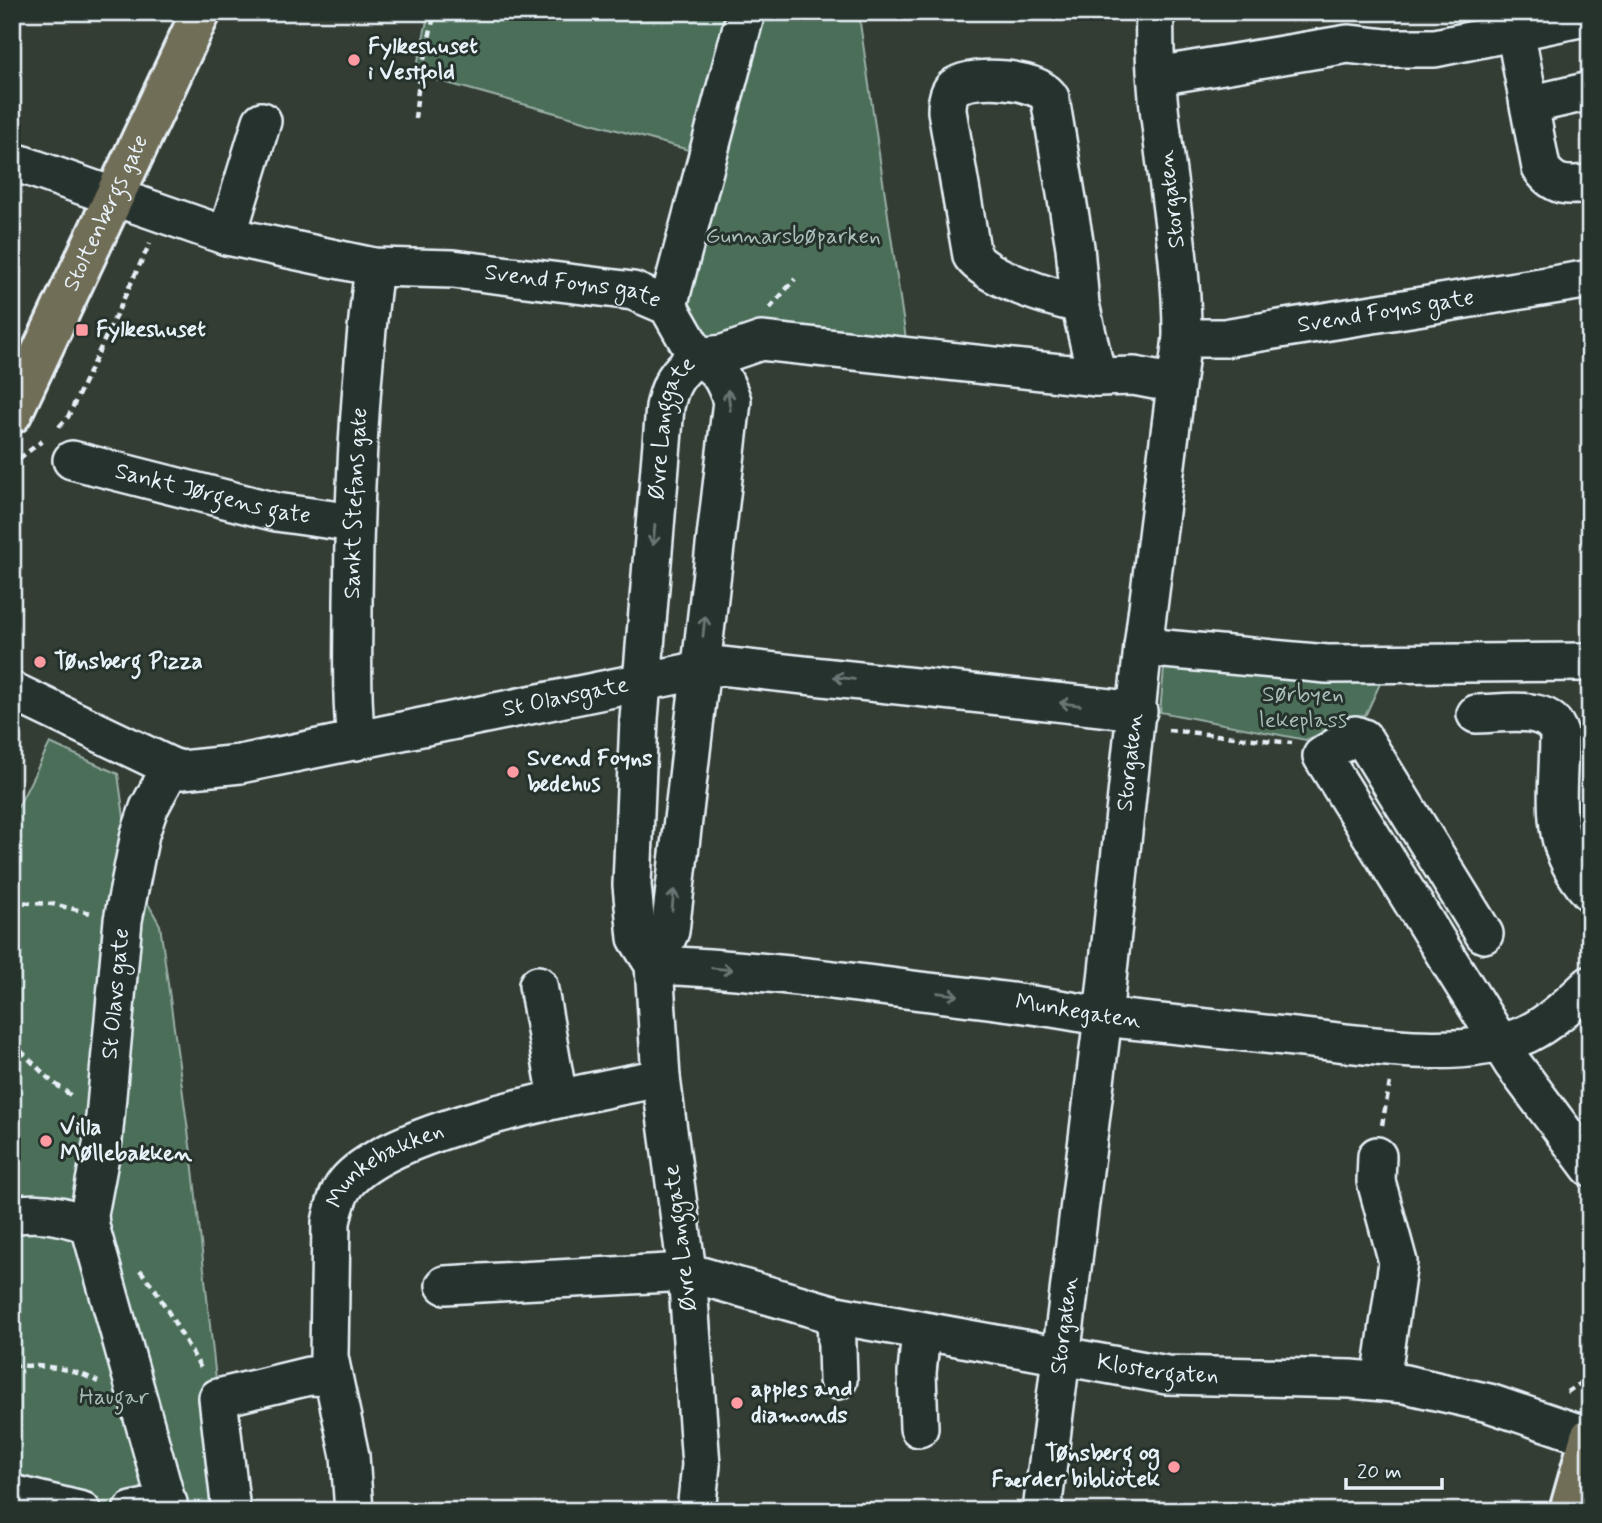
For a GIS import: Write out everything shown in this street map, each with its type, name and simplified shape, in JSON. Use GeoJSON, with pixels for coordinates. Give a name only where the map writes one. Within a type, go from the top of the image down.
{"type":"FeatureCollection","features":[{"type":"Feature","properties":{"kind":"main road","name":"Stoltenbergs gate"},"geometry":{"type":"LineString","coordinates":[[12,414],[201,12]]}},
{"type":"Feature","properties":{"kind":"main road"},"geometry":{"type":"LineString","coordinates":[[1569,1511],[1590,1437]]}},
{"type":"Feature","properties":{"kind":"street","name":"Storgaten"},"geometry":{"type":"LineString","coordinates":[[1041,1511],[1103,1017],[1143,647],[1182,338],[1183,291],[1157,76],[1155,12]]}},
{"type":"Feature","properties":{"kind":"street"},"geometry":{"type":"LineString","coordinates":[[668,306],[742,13]]}},
{"type":"Feature","properties":{"kind":"street"},"geometry":{"type":"LineString","coordinates":[[1157,76],[1348,44],[1385,48],[1435,48],[1590,16]]}},
{"type":"Feature","properties":{"kind":"street"},"geometry":{"type":"LineString","coordinates":[[1515,30],[1541,168],[1550,181],[1564,187],[1590,184]]}},
{"type":"Feature","properties":{"kind":"street"},"geometry":{"type":"LineString","coordinates":[[1080,304],[1053,298],[988,270],[972,256],[947,111],[948,98],[960,84],[979,80],[1014,80],[1037,85],[1050,98],[1075,247],[1080,304],[1097,377]]}},
{"type":"Feature","properties":{"kind":"street"},"geometry":{"type":"LineString","coordinates":[[1529,105],[1590,91]]}},
{"type":"Feature","properties":{"kind":"street"},"geometry":{"type":"LineString","coordinates":[[227,236],[262,121]]}},
{"type":"Feature","properties":{"kind":"street","name":"Svend Foyns gate"},"geometry":{"type":"LineString","coordinates":[[12,161],[115,196],[163,216],[227,236],[374,267],[453,269],[633,291],[668,306],[697,357]]}},
{"type":"Feature","properties":{"kind":"street","name":"Sankt Stefans gate"},"geometry":{"type":"LineString","coordinates":[[356,741],[354,523],[366,332],[374,267]]}},
{"type":"Feature","properties":{"kind":"street","name":"Svend Foyns gate"},"geometry":{"type":"LineString","coordinates":[[1182,338],[1224,338],[1590,279]]}},
{"type":"Feature","properties":{"kind":"street"},"geometry":{"type":"LineString","coordinates":[[697,357],[723,354],[761,341],[1097,377],[1134,376],[1155,380]]}},
{"type":"Feature","properties":{"kind":"street","name":"Øvre Langgate"},"geometry":{"type":"LineString","coordinates":[[654,965],[636,938],[632,885],[642,684],[665,407],[669,389],[678,371],[697,357],[713,365],[722,374],[732,401],[670,930],[654,965],[661,1078],[687,1272],[701,1465],[696,1511]]}},
{"type":"Feature","properties":{"kind":"street","name":"Sankt Jørgens gate"},"geometry":{"type":"LineString","coordinates":[[57,443],[276,512],[354,523]]}},
{"type":"Feature","properties":{"kind":"street"},"geometry":{"type":"LineString","coordinates":[[1143,647],[1327,664],[1590,662]]}},
{"type":"Feature","properties":{"kind":"street","name":"St Olavsgate"},"geometry":{"type":"LineString","coordinates":[[12,691],[181,770],[240,764],[721,666],[781,670],[1138,711]]}},
{"type":"Feature","properties":{"kind":"street"},"geometry":{"type":"LineString","coordinates":[[1476,714],[1543,714],[1556,723],[1559,734],[1558,835],[1573,873],[1590,892]]}},
{"type":"Feature","properties":{"kind":"street"},"geometry":{"type":"LineString","coordinates":[[1484,934],[1363,738],[1355,735],[1322,756],[1502,1042],[1513,1064],[1590,1167]]}},
{"type":"Feature","properties":{"kind":"street","name":"St Olavs gate"},"geometry":{"type":"LineString","coordinates":[[90,1226],[103,1140],[123,920],[144,821],[171,767]]}},
{"type":"Feature","properties":{"kind":"street","name":"Munkegaten"},"geometry":{"type":"LineString","coordinates":[[654,965],[878,985],[1057,1008],[1103,1017],[1396,1046],[1452,1049],[1502,1042],[1529,1033],[1569,1005],[1590,985]]}},
{"type":"Feature","properties":{"kind":"street"},"geometry":{"type":"LineString","coordinates":[[538,985],[558,1098]]}},
{"type":"Feature","properties":{"kind":"street","name":"Munkebakken"},"geometry":{"type":"LineString","coordinates":[[355,1511],[350,1456],[332,1377],[328,1307],[331,1222],[336,1202],[346,1183],[377,1156],[410,1142],[558,1098],[661,1078]]}},
{"type":"Feature","properties":{"kind":"street"},"geometry":{"type":"LineString","coordinates":[[1377,1156],[1376,1181],[1398,1262],[1381,1381]]}},
{"type":"Feature","properties":{"kind":"street"},"geometry":{"type":"LineString","coordinates":[[12,1215],[27,1213],[75,1219],[90,1226],[168,1507],[132,1511]]}},
{"type":"Feature","properties":{"kind":"street","name":"Klostergaten"},"geometry":{"type":"LineString","coordinates":[[445,1285],[687,1272],[836,1315],[1167,1375],[1405,1384],[1489,1402],[1590,1437]]}},
{"type":"Feature","properties":{"kind":"street"},"geometry":{"type":"LineString","coordinates":[[836,1315],[838,1380]]}},
{"type":"Feature","properties":{"kind":"street"},"geometry":{"type":"LineString","coordinates":[[919,1428],[917,1373],[921,1331]]}},
{"type":"Feature","properties":{"kind":"street"},"geometry":{"type":"LineString","coordinates":[[231,1511],[218,1398],[309,1376],[332,1377]]}},
{"type":"Feature","properties":{"kind":"street"},"geometry":{"type":"LineString","coordinates":[[12,1494],[82,1511]]}},
{"type":"Feature","properties":{"kind":"path"},"geometry":{"type":"LineString","coordinates":[[415,119],[419,81],[435,12]]}},
{"type":"Feature","properties":{"kind":"path"},"geometry":{"type":"LineString","coordinates":[[12,468],[16,461],[57,443],[163,216]]}},
{"type":"Feature","properties":{"kind":"path"},"geometry":{"type":"LineString","coordinates":[[1138,711],[1164,730],[1296,744],[1322,756]]}},
{"type":"Feature","properties":{"kind":"path"},"geometry":{"type":"LineString","coordinates":[[12,902],[52,904],[123,920]]}},
{"type":"Feature","properties":{"kind":"path"},"geometry":{"type":"LineString","coordinates":[[12,1042],[88,1112],[103,1140]]}},
{"type":"Feature","properties":{"kind":"path"},"geometry":{"type":"LineString","coordinates":[[1377,1156],[1396,1046]]}},
{"type":"Feature","properties":{"kind":"path"},"geometry":{"type":"LineString","coordinates":[[133,1262],[155,1289],[218,1398]]}},
{"type":"Feature","properties":{"kind":"path"},"geometry":{"type":"LineString","coordinates":[[12,1366],[39,1366],[80,1372],[107,1386],[142,1418]]}},
{"type":"Feature","properties":{"kind":"path"},"geometry":{"type":"LineString","coordinates":[[1567,1392],[1587,1379],[1590,1371]]}},
{"type":"Feature","properties":{"kind":"green space","name":"Gunnarsbøparken"},"geometry":{"type":"Polygon","coordinates":[[[429,12],[1117,12],[1116,20],[859,16],[907,346],[698,351],[672,304],[714,157],[415,74],[429,12]]]}},
{"type":"Feature","properties":{"kind":"green space","name":"Sørbyen lekeplass"},"geometry":{"type":"Polygon","coordinates":[[[1165,658],[1385,673],[1366,714],[1306,740],[1160,712],[1165,658]]]}},
{"type":"Feature","properties":{"kind":"green space","name":"Haugar"},"geometry":{"type":"Polygon","coordinates":[[[50,743],[118,774],[132,875],[160,925],[192,1160],[218,1398],[210,1511],[12,1511],[12,805],[18,807],[50,743]]]}},
{"type":"Feature","properties":{"kind":"place","name":"Fylkeshuset i Vestfold"},"geometry":{"type":"Point","coordinates":[354,60]}},
{"type":"Feature","properties":{"kind":"place","name":"Fylkeshuset"},"geometry":{"type":"Point","coordinates":[82,330]}},
{"type":"Feature","properties":{"kind":"place","name":"Tønsberg Pizza"},"geometry":{"type":"Point","coordinates":[40,662]}},
{"type":"Feature","properties":{"kind":"place","name":"Svend Foyns bedehus"},"geometry":{"type":"Point","coordinates":[513,772]}},
{"type":"Feature","properties":{"kind":"place","name":"Villa Møllebakken"},"geometry":{"type":"Point","coordinates":[46,1141]}},
{"type":"Feature","properties":{"kind":"place","name":"apples and diamonds"},"geometry":{"type":"Point","coordinates":[737,1403]}},
{"type":"Feature","properties":{"kind":"place","name":"Tønsberg og Færder bibliotek"},"geometry":{"type":"Point","coordinates":[1174,1467]}}]}
